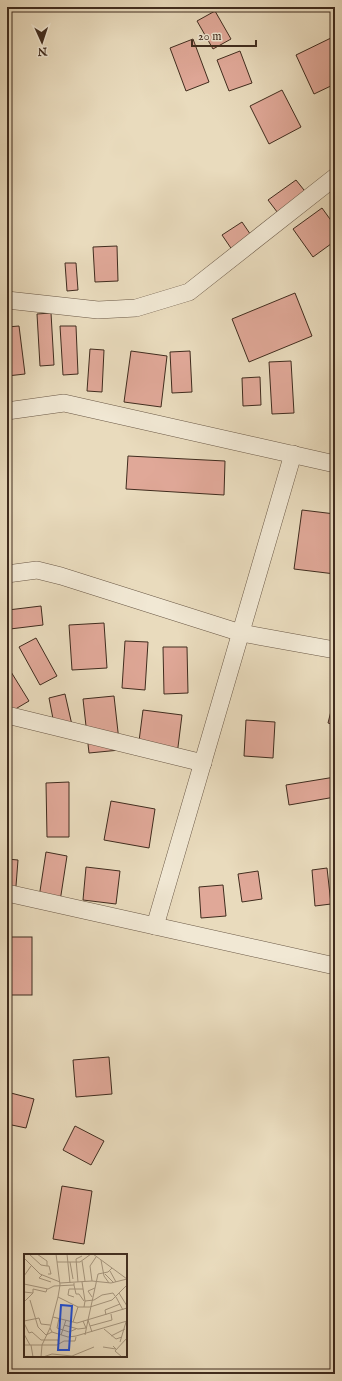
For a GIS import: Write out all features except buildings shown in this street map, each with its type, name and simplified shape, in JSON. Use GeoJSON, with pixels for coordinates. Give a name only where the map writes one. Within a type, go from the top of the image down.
{"type":"FeatureCollection","features":[{"type":"Feature","properties":{"kind":"street"},"geometry":{"type":"LineString","coordinates":[[7,300],[98,310],[136,308],[190,292],[335,177]]}},
{"type":"Feature","properties":{"kind":"street"},"geometry":{"type":"LineString","coordinates":[[7,411],[64,403],[335,464]]}},
{"type":"Feature","properties":{"kind":"street"},"geometry":{"type":"LineString","coordinates":[[155,926],[293,454]]}},
{"type":"Feature","properties":{"kind":"street"},"geometry":{"type":"LineString","coordinates":[[7,574],[37,570],[61,576],[241,633],[335,650]]}},
{"type":"Feature","properties":{"kind":"street"},"geometry":{"type":"LineString","coordinates":[[7,715],[203,763]]}},
{"type":"Feature","properties":{"kind":"street"},"geometry":{"type":"LineString","coordinates":[[7,893],[335,966]]}}]}
